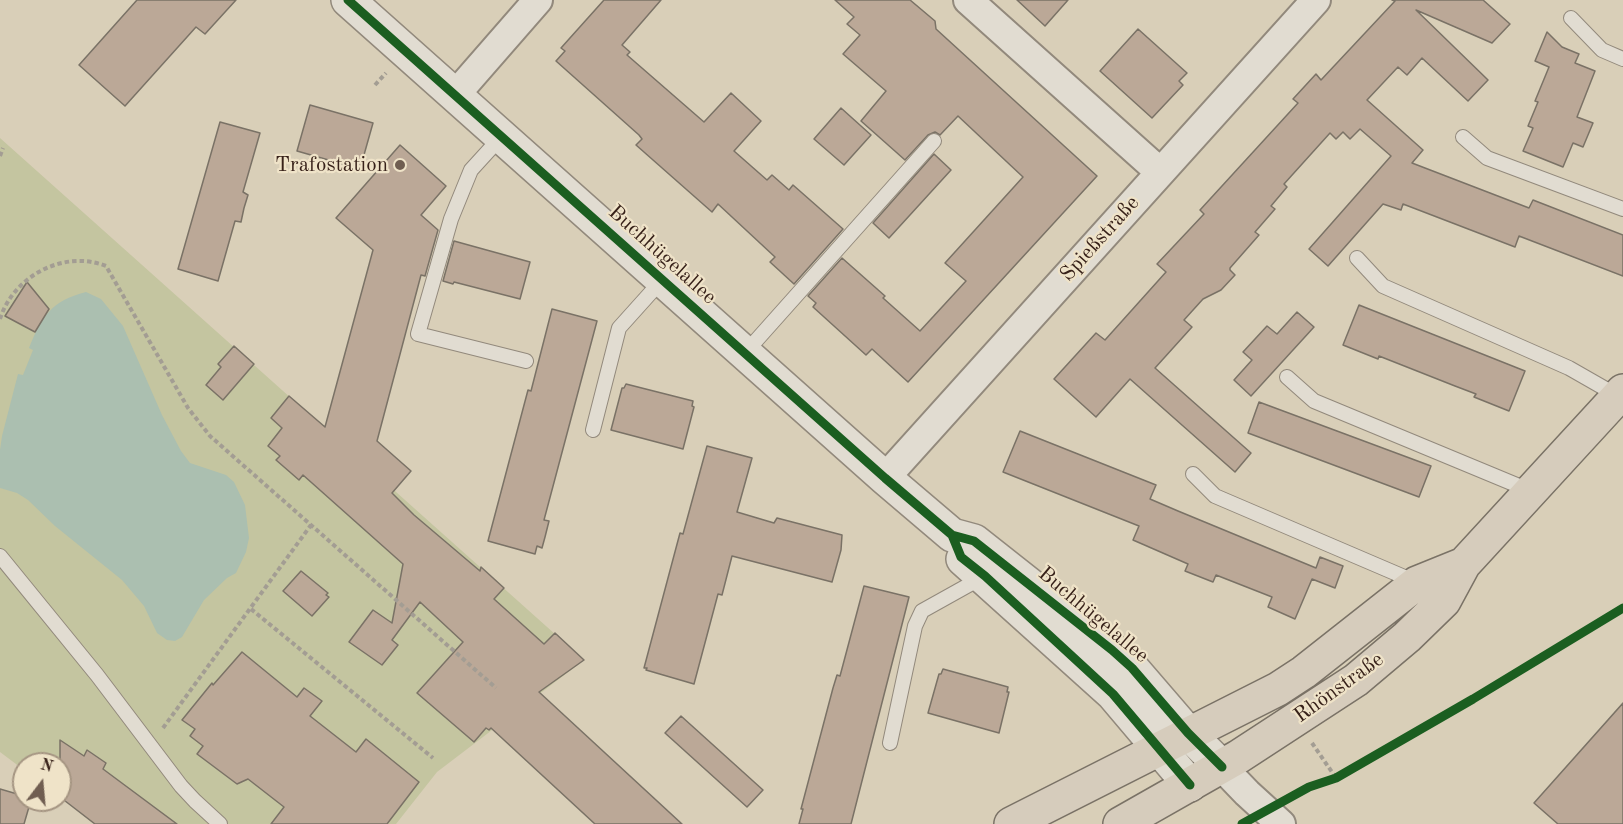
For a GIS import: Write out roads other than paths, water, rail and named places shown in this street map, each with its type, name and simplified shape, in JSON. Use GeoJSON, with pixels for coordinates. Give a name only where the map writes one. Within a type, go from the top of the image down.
{"type":"FeatureCollection","features":[{"type":"Feature","properties":{"kind":"main road","name":"Rhönstraße"},"geometry":{"type":"LineString","coordinates":[[1120,824],[1222,766],[1356,680],[1407,637],[1444,601],[1464,564],[1621,393]]}},
{"type":"Feature","properties":{"kind":"main road","name":"Rhönstraße"},"geometry":{"type":"LineString","coordinates":[[1011,824],[1278,689],[1304,672],[1417,583],[1464,564]]}},
{"type":"Feature","properties":{"kind":"street","name":"Buchhügelallee"},"geometry":{"type":"LineString","coordinates":[[348,0],[952,536],[961,557],[985,576],[1113,694],[1174,741],[1222,766],[1281,824]]}},
{"type":"Feature","properties":{"kind":"street"},"geometry":{"type":"LineString","coordinates":[[456,94],[538,0]]}},
{"type":"Feature","properties":{"kind":"street"},"geometry":{"type":"LineString","coordinates":[[968,0],[1160,172]]}},
{"type":"Feature","properties":{"kind":"street","name":"Spießstraße"},"geometry":{"type":"LineString","coordinates":[[885,478],[1317,0]]}},
{"type":"Feature","properties":{"kind":"street","name":"Buchhügelallee"},"geometry":{"type":"LineString","coordinates":[[952,536],[974,541],[1132,668],[1174,741],[1190,785]]}},
{"type":"Feature","properties":{"kind":"lane"},"geometry":{"type":"LineString","coordinates":[[1571,18],[1602,50],[1623,59]]}},
{"type":"Feature","properties":{"kind":"lane"},"geometry":{"type":"LineString","coordinates":[[502,136],[471,170],[451,219],[418,334],[526,361]]}},
{"type":"Feature","properties":{"kind":"lane"},"geometry":{"type":"LineString","coordinates":[[1463,137],[1487,158],[1623,209]]}},
{"type":"Feature","properties":{"kind":"lane"},"geometry":{"type":"LineString","coordinates":[[745,353],[934,141]]}},
{"type":"Feature","properties":{"kind":"lane"},"geometry":{"type":"LineString","coordinates":[[1357,258],[1383,286],[1621,393]]}},
{"type":"Feature","properties":{"kind":"lane"},"geometry":{"type":"LineString","coordinates":[[593,430],[619,328],[663,279]]}},
{"type":"Feature","properties":{"kind":"lane"},"geometry":{"type":"LineString","coordinates":[[1287,378],[1314,400],[1532,491]]}},
{"type":"Feature","properties":{"kind":"lane"},"geometry":{"type":"LineString","coordinates":[[1193,474],[1215,496],[1417,583]]}},
{"type":"Feature","properties":{"kind":"lane"},"geometry":{"type":"LineString","coordinates":[[0,556],[195,801],[220,824]]}},
{"type":"Feature","properties":{"kind":"lane"},"geometry":{"type":"LineString","coordinates":[[890,743],[915,626],[922,610],[985,576]]}},
{"type":"Feature","properties":{"kind":"place","name":"Trafostation"},"geometry":{"type":"Point","coordinates":[400,165]}}]}
